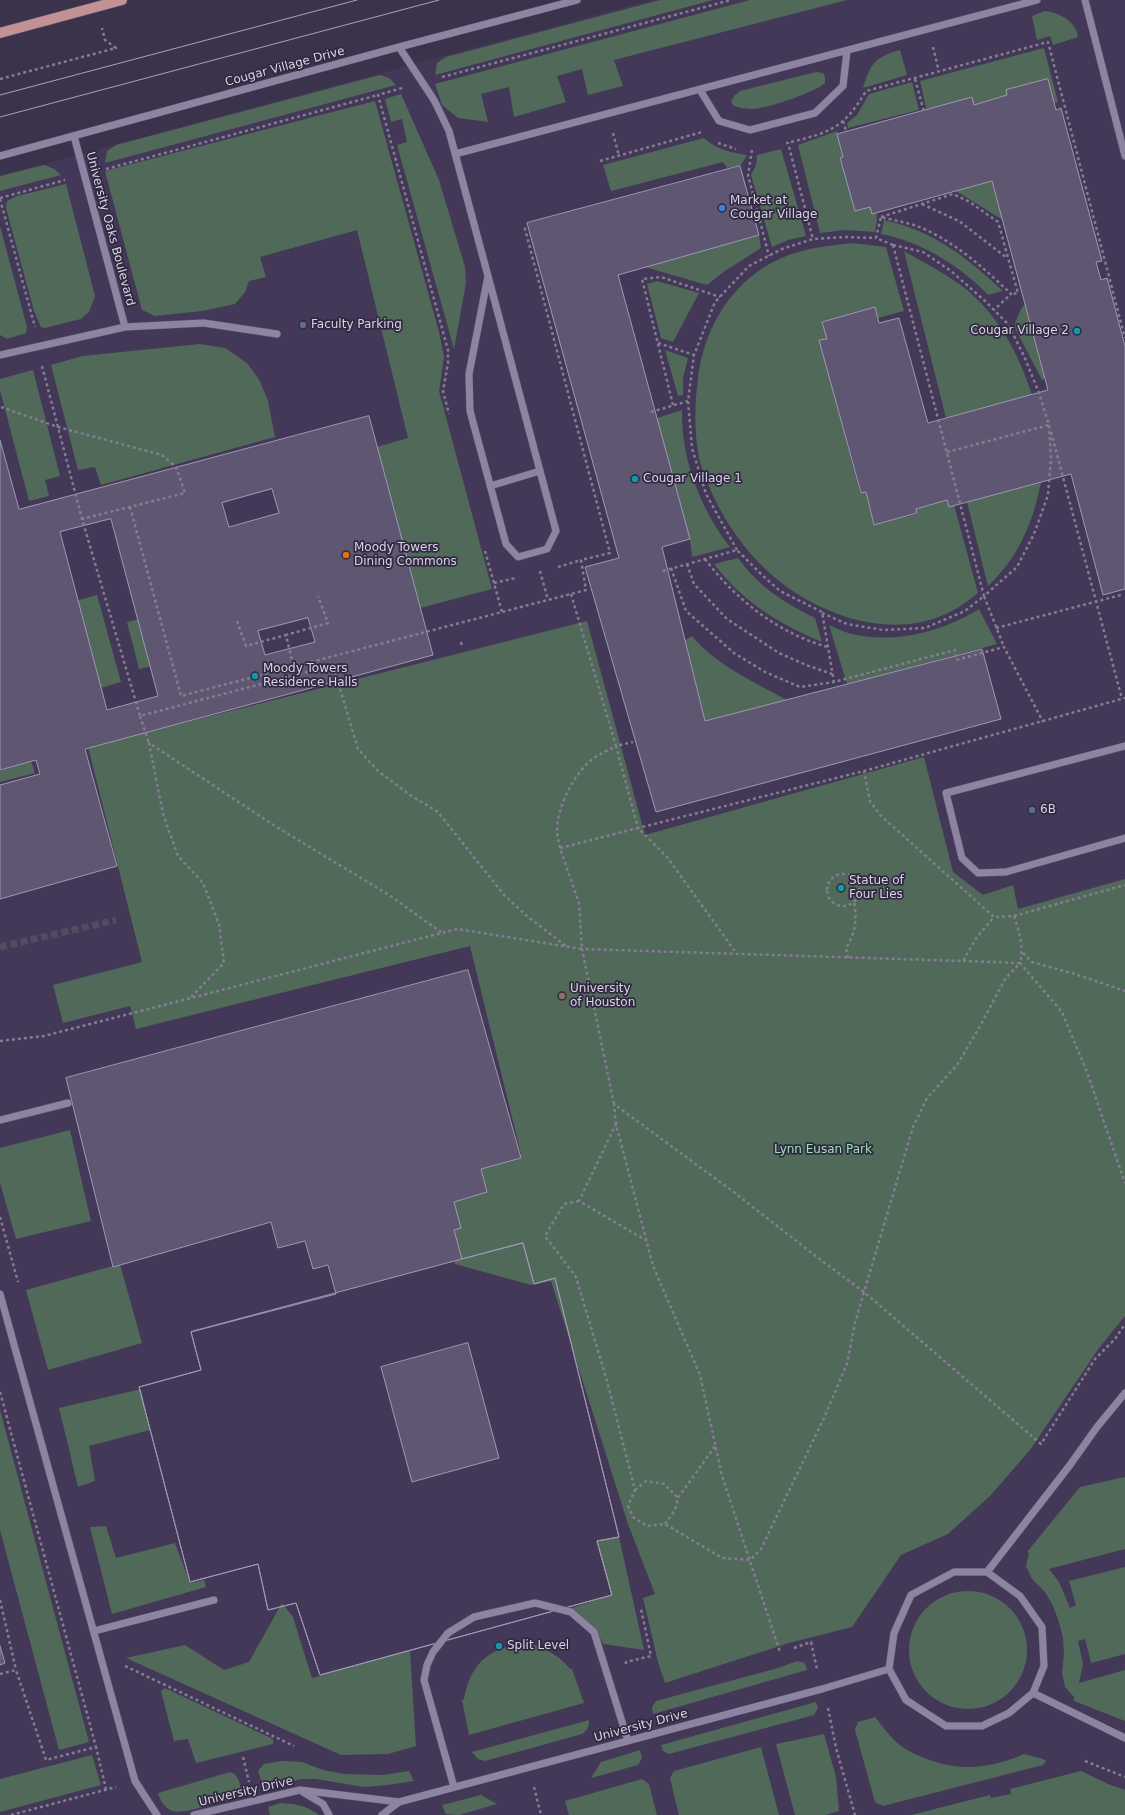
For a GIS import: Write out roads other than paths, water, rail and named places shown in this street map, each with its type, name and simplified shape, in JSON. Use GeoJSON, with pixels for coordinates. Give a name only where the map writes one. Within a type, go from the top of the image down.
{"type":"FeatureCollection","features":[{"type":"Feature","properties":{"kind":"main road"},"geometry":{"type":"LineString","coordinates":[[0,33],[122,0]]}},
{"type":"Feature","properties":{"kind":"street","name":"Cougar Village Drive"},"geometry":{"type":"LineString","coordinates":[[0,156],[577,0]]}},
{"type":"Feature","properties":{"kind":"street"},"geometry":{"type":"LineString","coordinates":[[455,154],[1037,0]]}},
{"type":"Feature","properties":{"kind":"street"},"geometry":{"type":"LineString","coordinates":[[1085,0],[1125,156]]}},
{"type":"Feature","properties":{"kind":"street"},"geometry":{"type":"LineString","coordinates":[[399,47],[434,100],[449,131],[488,276],[540,472],[556,531],[547,549],[518,558],[506,544],[470,411],[469,374],[488,276]]}},
{"type":"Feature","properties":{"kind":"street"},"geometry":{"type":"LineString","coordinates":[[700,90],[719,121],[750,130],[815,113],[842,86],[847,51]]}},
{"type":"Feature","properties":{"kind":"street","name":"University Oaks Boulevard"},"geometry":{"type":"LineString","coordinates":[[74,136],[125,327]]}},
{"type":"Feature","properties":{"kind":"street"},"geometry":{"type":"LineString","coordinates":[[0,355],[125,327],[204,323],[277,334]]}},
{"type":"Feature","properties":{"kind":"street"},"geometry":{"type":"LineString","coordinates":[[490,486],[540,472]]}},
{"type":"Feature","properties":{"kind":"street"},"geometry":{"type":"LineString","coordinates":[[1125,746],[946,793],[962,858],[978,873],[1006,872],[1125,838]]}},
{"type":"Feature","properties":{"kind":"street"},"geometry":{"type":"LineString","coordinates":[[0,1120],[68,1103]]}},
{"type":"Feature","properties":{"kind":"street"},"geometry":{"type":"LineString","coordinates":[[0,1294],[135,1781],[157,1815]]}},
{"type":"Feature","properties":{"kind":"street"},"geometry":{"type":"LineString","coordinates":[[987,1572],[1070,1465],[1097,1427],[1125,1393]]}},
{"type":"Feature","properties":{"kind":"street"},"geometry":{"type":"LineString","coordinates":[[954,1572],[987,1572],[1020,1596],[1042,1627],[1044,1666],[1033,1693],[1009,1713],[982,1726],[946,1726],[906,1700],[889,1669],[894,1633],[911,1595],[954,1572]]}},
{"type":"Feature","properties":{"kind":"street"},"geometry":{"type":"LineString","coordinates":[[94,1631],[214,1600]]}},
{"type":"Feature","properties":{"kind":"street"},"geometry":{"type":"LineString","coordinates":[[454,1787],[424,1680],[427,1665],[433,1652],[448,1633],[474,1616],[535,1603],[570,1612],[594,1632],[628,1741]]}},
{"type":"Feature","properties":{"kind":"street","name":"University Drive"},"geometry":{"type":"LineString","coordinates":[[194,1815],[300,1790],[398,1802],[807,1693],[889,1669]]}},
{"type":"Feature","properties":{"kind":"street"},"geometry":{"type":"LineString","coordinates":[[1033,1693],[1125,1738]]}},
{"type":"Feature","properties":{"kind":"street"},"geometry":{"type":"LineString","coordinates":[[300,1790],[323,1804],[329,1815]]}},
{"type":"Feature","properties":{"kind":"street","name":"University Drive"},"geometry":{"type":"LineString","coordinates":[[382,1815],[398,1802]]}},
{"type":"Feature","properties":{"kind":"tunnel"},"geometry":{"type":"LineString","coordinates":[[0,947],[116,920]]}},
{"type":"Feature","properties":{"kind":"tram line"},"geometry":{"type":"LineString","coordinates":[[0,95],[357,0]]}},
{"type":"Feature","properties":{"kind":"tram line"},"geometry":{"type":"LineString","coordinates":[[0,117],[439,0]]}},
{"type":"Feature","properties":{"kind":"place","name":"Market at Cougar Village"},"geometry":{"type":"Point","coordinates":[722,208]}},
{"type":"Feature","properties":{"kind":"place","name":"Faculty Parking"},"geometry":{"type":"Point","coordinates":[303,325]}},
{"type":"Feature","properties":{"kind":"place","name":"Cougar Village 2"},"geometry":{"type":"Point","coordinates":[1077,331]}},
{"type":"Feature","properties":{"kind":"place","name":"Cougar Village 1"},"geometry":{"type":"Point","coordinates":[635,479]}},
{"type":"Feature","properties":{"kind":"place","name":"Moody Towers Dining Commons"},"geometry":{"type":"Point","coordinates":[346,555]}},
{"type":"Feature","properties":{"kind":"place","name":"Moody Towers Residence Halls"},"geometry":{"type":"Point","coordinates":[255,676]}},
{"type":"Feature","properties":{"kind":"place","name":"6B"},"geometry":{"type":"Point","coordinates":[1032,810]}},
{"type":"Feature","properties":{"kind":"place","name":"Statue of Four Lies"},"geometry":{"type":"Point","coordinates":[841,888]}},
{"type":"Feature","properties":{"kind":"place","name":"University of Houston"},"geometry":{"type":"Point","coordinates":[562,996]}},
{"type":"Feature","properties":{"kind":"place","name":"Split Level"},"geometry":{"type":"Point","coordinates":[499,1646]}},
{"type":"Feature","properties":{"kind":"park label","name":"Lynn Eusan Park"},"geometry":{"type":"Point","coordinates":[823,1150]}}]}
